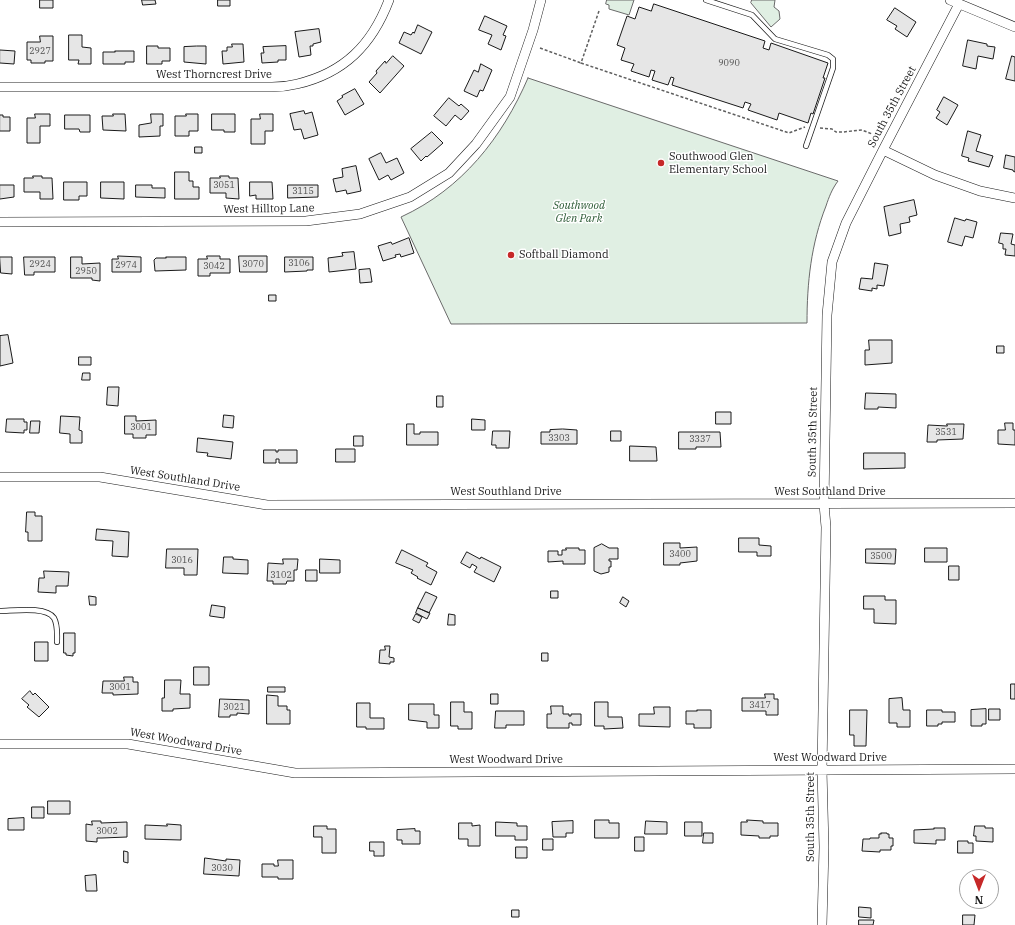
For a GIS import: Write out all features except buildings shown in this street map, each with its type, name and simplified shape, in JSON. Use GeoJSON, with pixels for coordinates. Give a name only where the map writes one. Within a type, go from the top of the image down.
{"type":"FeatureCollection","features":[{"type":"Feature","properties":{"kind":"street","name":"West Thorncrest Drive"},"geometry":{"type":"LineString","coordinates":[[0,87],[272,87],[296,85],[317,79],[350,60],[375,31],[389,0]]}},
{"type":"Feature","properties":{"kind":"street","name":"West Hilltop Lane"},"geometry":{"type":"LineString","coordinates":[[0,222],[306,221],[360,214],[410,197],[449,173],[476,144],[510,97],[533,30],[541,0]]}},
{"type":"Feature","properties":{"kind":"street"},"geometry":{"type":"LineString","coordinates":[[950,0],[1015,27]]}},
{"type":"Feature","properties":{"kind":"street","name":"South 35th Street"},"geometry":{"type":"LineString","coordinates":[[822,925],[824,847],[822,770],[826,527],[824,504],[827,315],[832,262],[846,223],[882,150],[959,4]]}},
{"type":"Feature","properties":{"kind":"street"},"geometry":{"type":"LineString","coordinates":[[882,150],[934,175],[980,191],[1015,198]]}},
{"type":"Feature","properties":{"kind":"street","name":"West Southland Drive"},"geometry":{"type":"LineString","coordinates":[[0,477],[100,477],[266,504],[1015,503]]}},
{"type":"Feature","properties":{"kind":"street","name":"West Woodward Drive"},"geometry":{"type":"LineString","coordinates":[[0,744],[128,744],[295,773],[1015,769]]}},
{"type":"Feature","properties":{"kind":"lane"},"geometry":{"type":"LineString","coordinates":[[706,0],[752,15],[775,39],[828,55],[833,59],[833,68],[806,146]]}},
{"type":"Feature","properties":{"kind":"lane"},"geometry":{"type":"LineString","coordinates":[[0,611],[46,612],[53,617],[56,625],[57,642]]}},
{"type":"Feature","properties":{"kind":"path"},"geometry":{"type":"LineString","coordinates":[[581,63],[599,11]]}},
{"type":"Feature","properties":{"kind":"path"},"geometry":{"type":"LineString","coordinates":[[540,48],[789,133],[806,126]]}},
{"type":"Feature","properties":{"kind":"path"},"geometry":{"type":"LineString","coordinates":[[832,128],[836,132],[862,130],[872,134]]}},
{"type":"Feature","properties":{"kind":"green space"},"geometry":{"type":"Polygon","coordinates":[[[607,0],[634,0],[629,15],[609,9],[609,5],[606,4],[607,0]]]}},
{"type":"Feature","properties":{"kind":"green space"},"geometry":{"type":"Polygon","coordinates":[[[752,0],[775,0],[774,7],[779,11],[780,19],[771,27],[751,3],[752,0]]]}},
{"type":"Feature","properties":{"kind":"green space","name":"Southwood Glen Park"},"geometry":{"type":"Polygon","coordinates":[[[528,78],[838,181],[828,199],[813,249],[809,278],[807,323],[451,324],[401,217],[443,192],[478,160],[506,121],[528,78]]]}},
{"type":"Feature","properties":{"kind":"place","name":"Southwood Glen Elementary School"},"geometry":{"type":"Point","coordinates":[661,163]}},
{"type":"Feature","properties":{"kind":"place","name":"Softball Diamond"},"geometry":{"type":"Point","coordinates":[511,255]}}]}
